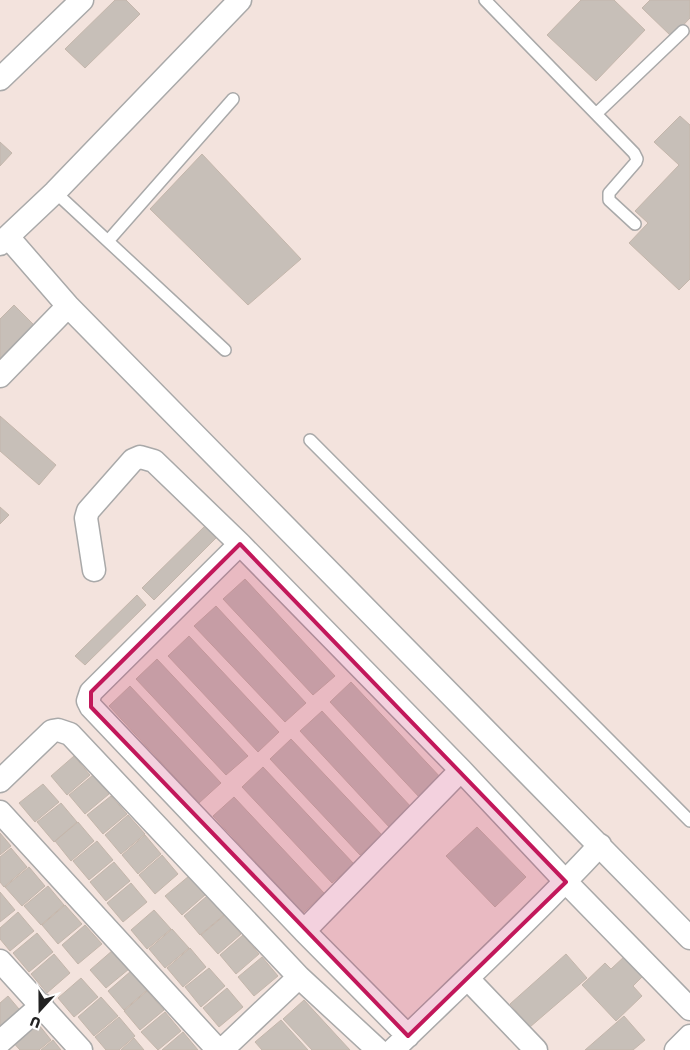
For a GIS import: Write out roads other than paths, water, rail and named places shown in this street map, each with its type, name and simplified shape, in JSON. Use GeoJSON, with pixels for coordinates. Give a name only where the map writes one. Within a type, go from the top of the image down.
{"type":"FeatureCollection","features":[{"type":"Feature","properties":{"kind":"street"},"geometry":{"type":"LineString","coordinates":[[0,80],[82,0]]}},
{"type":"Feature","properties":{"kind":"street"},"geometry":{"type":"LineString","coordinates":[[240,0],[55,192],[4,241],[690,938]]}},
{"type":"Feature","properties":{"kind":"street"},"geometry":{"type":"LineString","coordinates":[[0,376],[68,306]]}},
{"type":"Feature","properties":{"kind":"street"},"geometry":{"type":"LineString","coordinates":[[94,570],[86,518],[88,511],[133,460],[140,458],[154,461],[240,544],[461,770],[566,882],[690,1009]]}},
{"type":"Feature","properties":{"kind":"street"},"geometry":{"type":"LineString","coordinates":[[240,544],[91,692],[88,700],[91,707],[304,931],[400,1043],[566,882],[600,845]]}},
{"type":"Feature","properties":{"kind":"street"},"geometry":{"type":"LineString","coordinates":[[0,781],[52,731],[58,730],[70,734],[299,977],[378,1050]]}},
{"type":"Feature","properties":{"kind":"street"},"geometry":{"type":"LineString","coordinates":[[304,931],[461,770]]}},
{"type":"Feature","properties":{"kind":"street"},"geometry":{"type":"LineString","coordinates":[[0,812],[220,1050],[299,977]]}},
{"type":"Feature","properties":{"kind":"street"},"geometry":{"type":"LineString","coordinates":[[0,961],[81,1050]]}},
{"type":"Feature","properties":{"kind":"street"},"geometry":{"type":"LineString","coordinates":[[468,979],[536,1050]]}},
{"type":"Feature","properties":{"kind":"street"},"geometry":{"type":"LineString","coordinates":[[0,1042],[42,1006]]}},
{"type":"Feature","properties":{"kind":"street"},"geometry":{"type":"LineString","coordinates":[[676,1050],[690,1036]]}},
{"type":"Feature","properties":{"kind":"lane"},"geometry":{"type":"LineString","coordinates":[[485,0],[636,156],[637,159],[634,165],[608,196],[609,200],[635,224]]}},
{"type":"Feature","properties":{"kind":"lane"},"geometry":{"type":"LineString","coordinates":[[596,114],[684,30]]}},
{"type":"Feature","properties":{"kind":"lane"},"geometry":{"type":"LineString","coordinates":[[108,241],[233,99]]}},
{"type":"Feature","properties":{"kind":"lane"},"geometry":{"type":"LineString","coordinates":[[55,192],[225,350]]}},
{"type":"Feature","properties":{"kind":"lane"},"geometry":{"type":"LineString","coordinates":[[310,440],[690,821]]}}]}
